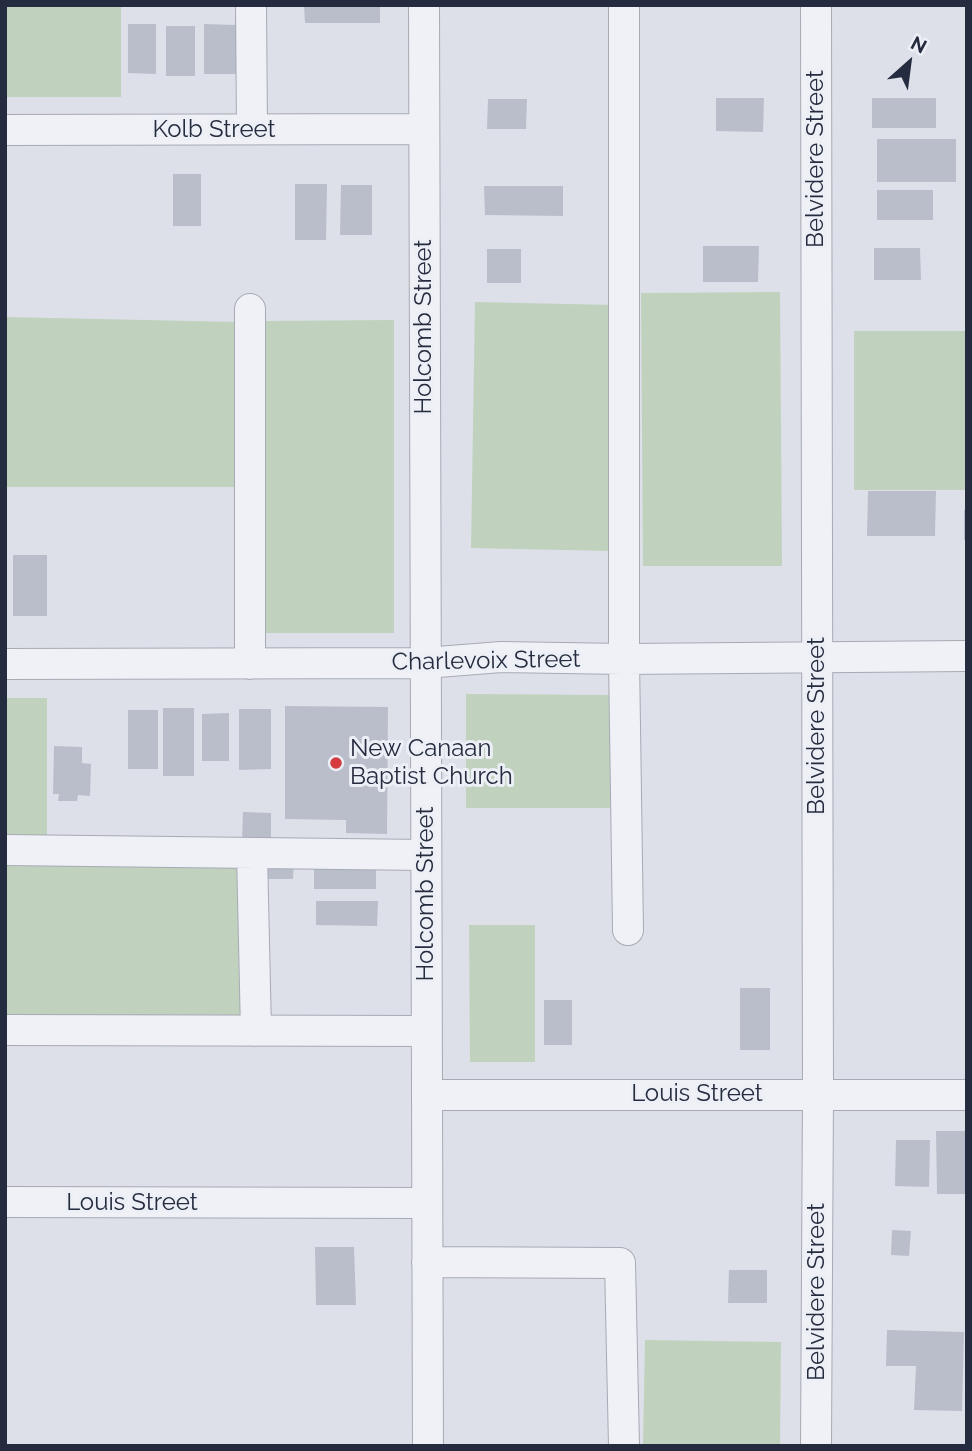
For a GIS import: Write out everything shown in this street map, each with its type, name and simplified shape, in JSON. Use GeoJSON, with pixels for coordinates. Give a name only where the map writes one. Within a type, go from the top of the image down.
{"type":"FeatureCollection","features":[{"type":"Feature","properties":{"kind":"street"},"geometry":{"type":"LineString","coordinates":[[251,5],[252,130]]}},
{"type":"Feature","properties":{"kind":"street","name":"Holcomb Street"},"geometry":{"type":"LineString","coordinates":[[424,5],[428,1446]]}},
{"type":"Feature","properties":{"kind":"street"},"geometry":{"type":"LineString","coordinates":[[624,5],[624,659],[628,930]]}},
{"type":"Feature","properties":{"kind":"street","name":"Belvidere Street"},"geometry":{"type":"LineString","coordinates":[[816,5],[816,1446]]}},
{"type":"Feature","properties":{"kind":"street","name":"Kolb Street"},"geometry":{"type":"LineString","coordinates":[[5,130],[424,129]]}},
{"type":"Feature","properties":{"kind":"street"},"geometry":{"type":"LineString","coordinates":[[250,309],[250,664]]}},
{"type":"Feature","properties":{"kind":"street","name":"Charlevoix Street"},"geometry":{"type":"LineString","coordinates":[[5,664],[425,663],[501,657],[624,659],[967,656]]}},
{"type":"Feature","properties":{"kind":"street"},"geometry":{"type":"LineString","coordinates":[[5,850],[426,855]]}},
{"type":"Feature","properties":{"kind":"street"},"geometry":{"type":"LineString","coordinates":[[252,853],[256,1031]]}},
{"type":"Feature","properties":{"kind":"street"},"geometry":{"type":"LineString","coordinates":[[5,1030],[427,1031]]}},
{"type":"Feature","properties":{"kind":"street","name":"Louis Street"},"geometry":{"type":"LineString","coordinates":[[427,1095],[967,1095]]}},
{"type":"Feature","properties":{"kind":"street","name":"Louis Street"},"geometry":{"type":"LineString","coordinates":[[5,1202],[427,1203]]}},
{"type":"Feature","properties":{"kind":"street"},"geometry":{"type":"LineString","coordinates":[[427,1262],[620,1263],[624,1446]]}},
{"type":"Feature","properties":{"kind":"green space"},"geometry":{"type":"Polygon","coordinates":[[[5,5],[121,5],[121,97],[5,97],[5,5]]]}},
{"type":"Feature","properties":{"kind":"green space"},"geometry":{"type":"Polygon","coordinates":[[[780,292],[782,566],[643,566],[641,293],[780,292]]]}},
{"type":"Feature","properties":{"kind":"green space"},"geometry":{"type":"Polygon","coordinates":[[[475,302],[614,305],[610,551],[471,548],[475,302]]]}},
{"type":"Feature","properties":{"kind":"green space"},"geometry":{"type":"Polygon","coordinates":[[[5,317],[239,322],[240,487],[5,487],[5,317]]]}},
{"type":"Feature","properties":{"kind":"green space"},"geometry":{"type":"Polygon","coordinates":[[[394,320],[394,633],[263,633],[264,321],[394,320]]]}},
{"type":"Feature","properties":{"kind":"green space"},"geometry":{"type":"Polygon","coordinates":[[[854,331],[967,331],[967,490],[854,490],[854,331]]]}},
{"type":"Feature","properties":{"kind":"green space"},"geometry":{"type":"Polygon","coordinates":[[[466,694],[610,695],[610,808],[466,808],[466,694]]]}},
{"type":"Feature","properties":{"kind":"green space"},"geometry":{"type":"Polygon","coordinates":[[[5,698],[47,698],[47,840],[5,840],[5,698]]]}},
{"type":"Feature","properties":{"kind":"green space"},"geometry":{"type":"Polygon","coordinates":[[[5,859],[248,860],[248,1023],[5,1022],[5,859]]]}},
{"type":"Feature","properties":{"kind":"green space"},"geometry":{"type":"Polygon","coordinates":[[[469,925],[535,925],[535,1062],[470,1062],[469,925]]]}},
{"type":"Feature","properties":{"kind":"green space"},"geometry":{"type":"Polygon","coordinates":[[[645,1340],[781,1342],[780,1446],[643,1446],[645,1340]]]}},
{"type":"Feature","properties":{"kind":"building"},"geometry":{"type":"Polygon","coordinates":[[[304,5],[380,5],[380,23],[305,23],[304,5]]]}},
{"type":"Feature","properties":{"kind":"building"},"geometry":{"type":"Polygon","coordinates":[[[128,24],[156,24],[156,74],[128,73],[128,24]]]}},
{"type":"Feature","properties":{"kind":"building"},"geometry":{"type":"Polygon","coordinates":[[[204,24],[236,25],[236,74],[204,74],[204,24]]]}},
{"type":"Feature","properties":{"kind":"building"},"geometry":{"type":"Polygon","coordinates":[[[166,26],[195,26],[195,76],[166,76],[166,26]]]}},
{"type":"Feature","properties":{"kind":"building"},"geometry":{"type":"Polygon","coordinates":[[[716,98],[764,98],[763,132],[716,131],[716,98]]]}},
{"type":"Feature","properties":{"kind":"building"},"geometry":{"type":"Polygon","coordinates":[[[872,98],[936,98],[936,128],[872,128],[872,98]]]}},
{"type":"Feature","properties":{"kind":"building"},"geometry":{"type":"Polygon","coordinates":[[[488,99],[527,99],[526,129],[487,129],[488,99]]]}},
{"type":"Feature","properties":{"kind":"building"},"geometry":{"type":"Polygon","coordinates":[[[877,139],[956,139],[956,182],[877,182],[877,139]]]}},
{"type":"Feature","properties":{"kind":"building"},"geometry":{"type":"Polygon","coordinates":[[[173,174],[201,174],[201,226],[173,226],[173,174]]]}},
{"type":"Feature","properties":{"kind":"building"},"geometry":{"type":"Polygon","coordinates":[[[295,184],[327,184],[326,240],[295,240],[295,184]]]}},
{"type":"Feature","properties":{"kind":"building"},"geometry":{"type":"Polygon","coordinates":[[[341,185],[372,185],[372,235],[340,235],[341,185]]]}},
{"type":"Feature","properties":{"kind":"building"},"geometry":{"type":"Polygon","coordinates":[[[484,186],[563,186],[563,216],[485,215],[484,186]]]}},
{"type":"Feature","properties":{"kind":"building"},"geometry":{"type":"Polygon","coordinates":[[[877,190],[933,190],[933,220],[877,220],[877,190]]]}},
{"type":"Feature","properties":{"kind":"building"},"geometry":{"type":"Polygon","coordinates":[[[703,246],[759,246],[758,282],[703,282],[703,246]]]}},
{"type":"Feature","properties":{"kind":"building"},"geometry":{"type":"Polygon","coordinates":[[[874,248],[920,248],[921,280],[874,280],[874,248]]]}},
{"type":"Feature","properties":{"kind":"building"},"geometry":{"type":"Polygon","coordinates":[[[487,249],[521,249],[521,283],[487,283],[487,249]]]}},
{"type":"Feature","properties":{"kind":"building"},"geometry":{"type":"Polygon","coordinates":[[[868,491],[936,491],[935,536],[867,536],[868,491]]]}},
{"type":"Feature","properties":{"kind":"building"},"geometry":{"type":"Polygon","coordinates":[[[964,510],[967,510],[967,540],[964,540],[964,510]]]}},
{"type":"Feature","properties":{"kind":"building"},"geometry":{"type":"Polygon","coordinates":[[[13,555],[47,555],[47,616],[13,616],[13,555]]]}},
{"type":"Feature","properties":{"kind":"building","name":"New Canaan Baptist Church"},"geometry":{"type":"Polygon","coordinates":[[[285,706],[388,707],[387,834],[346,833],[346,820],[285,819],[285,706]]]}},
{"type":"Feature","properties":{"kind":"building"},"geometry":{"type":"Polygon","coordinates":[[[163,708],[194,708],[194,776],[163,776],[163,708]]]}},
{"type":"Feature","properties":{"kind":"building"},"geometry":{"type":"Polygon","coordinates":[[[239,709],[271,709],[271,769],[239,770],[239,709]]]}},
{"type":"Feature","properties":{"kind":"building"},"geometry":{"type":"Polygon","coordinates":[[[128,710],[158,710],[158,769],[128,769],[128,710]]]}},
{"type":"Feature","properties":{"kind":"building"},"geometry":{"type":"Polygon","coordinates":[[[229,713],[229,761],[202,761],[202,714],[229,713]]]}},
{"type":"Feature","properties":{"kind":"building"},"geometry":{"type":"Polygon","coordinates":[[[54,746],[82,747],[82,763],[91,764],[90,796],[78,795],[77,801],[58,801],[59,794],[53,794],[54,746]]]}},
{"type":"Feature","properties":{"kind":"building"},"geometry":{"type":"Polygon","coordinates":[[[243,812],[271,813],[271,842],[242,842],[243,812]]]}},
{"type":"Feature","properties":{"kind":"building"},"geometry":{"type":"Polygon","coordinates":[[[314,858],[376,859],[376,889],[314,889],[314,858]]]}},
{"type":"Feature","properties":{"kind":"building"},"geometry":{"type":"Polygon","coordinates":[[[268,861],[294,862],[293,879],[268,879],[268,861]]]}},
{"type":"Feature","properties":{"kind":"building"},"geometry":{"type":"Polygon","coordinates":[[[316,901],[378,901],[377,926],[316,925],[316,901]]]}},
{"type":"Feature","properties":{"kind":"building"},"geometry":{"type":"Polygon","coordinates":[[[740,988],[770,988],[770,1050],[740,1050],[740,988]]]}},
{"type":"Feature","properties":{"kind":"building"},"geometry":{"type":"Polygon","coordinates":[[[544,1000],[572,1000],[572,1045],[544,1045],[544,1000]]]}},
{"type":"Feature","properties":{"kind":"building"},"geometry":{"type":"Polygon","coordinates":[[[936,1131],[967,1131],[967,1194],[937,1194],[936,1131]]]}},
{"type":"Feature","properties":{"kind":"building"},"geometry":{"type":"Polygon","coordinates":[[[896,1140],[930,1140],[929,1187],[895,1186],[896,1140]]]}},
{"type":"Feature","properties":{"kind":"building"},"geometry":{"type":"Polygon","coordinates":[[[892,1230],[911,1231],[909,1256],[891,1255],[892,1230]]]}},
{"type":"Feature","properties":{"kind":"building"},"geometry":{"type":"Polygon","coordinates":[[[315,1247],[354,1247],[356,1305],[316,1305],[315,1247]]]}},
{"type":"Feature","properties":{"kind":"building"},"geometry":{"type":"Polygon","coordinates":[[[729,1270],[767,1270],[767,1303],[728,1303],[729,1270]]]}},
{"type":"Feature","properties":{"kind":"building"},"geometry":{"type":"Polygon","coordinates":[[[887,1330],[964,1332],[962,1411],[914,1410],[916,1366],[886,1366],[887,1330]]]}},
{"type":"Feature","properties":{"kind":"place","name":"New Canaan Baptist Church"},"geometry":{"type":"Point","coordinates":[336,763]}}]}
